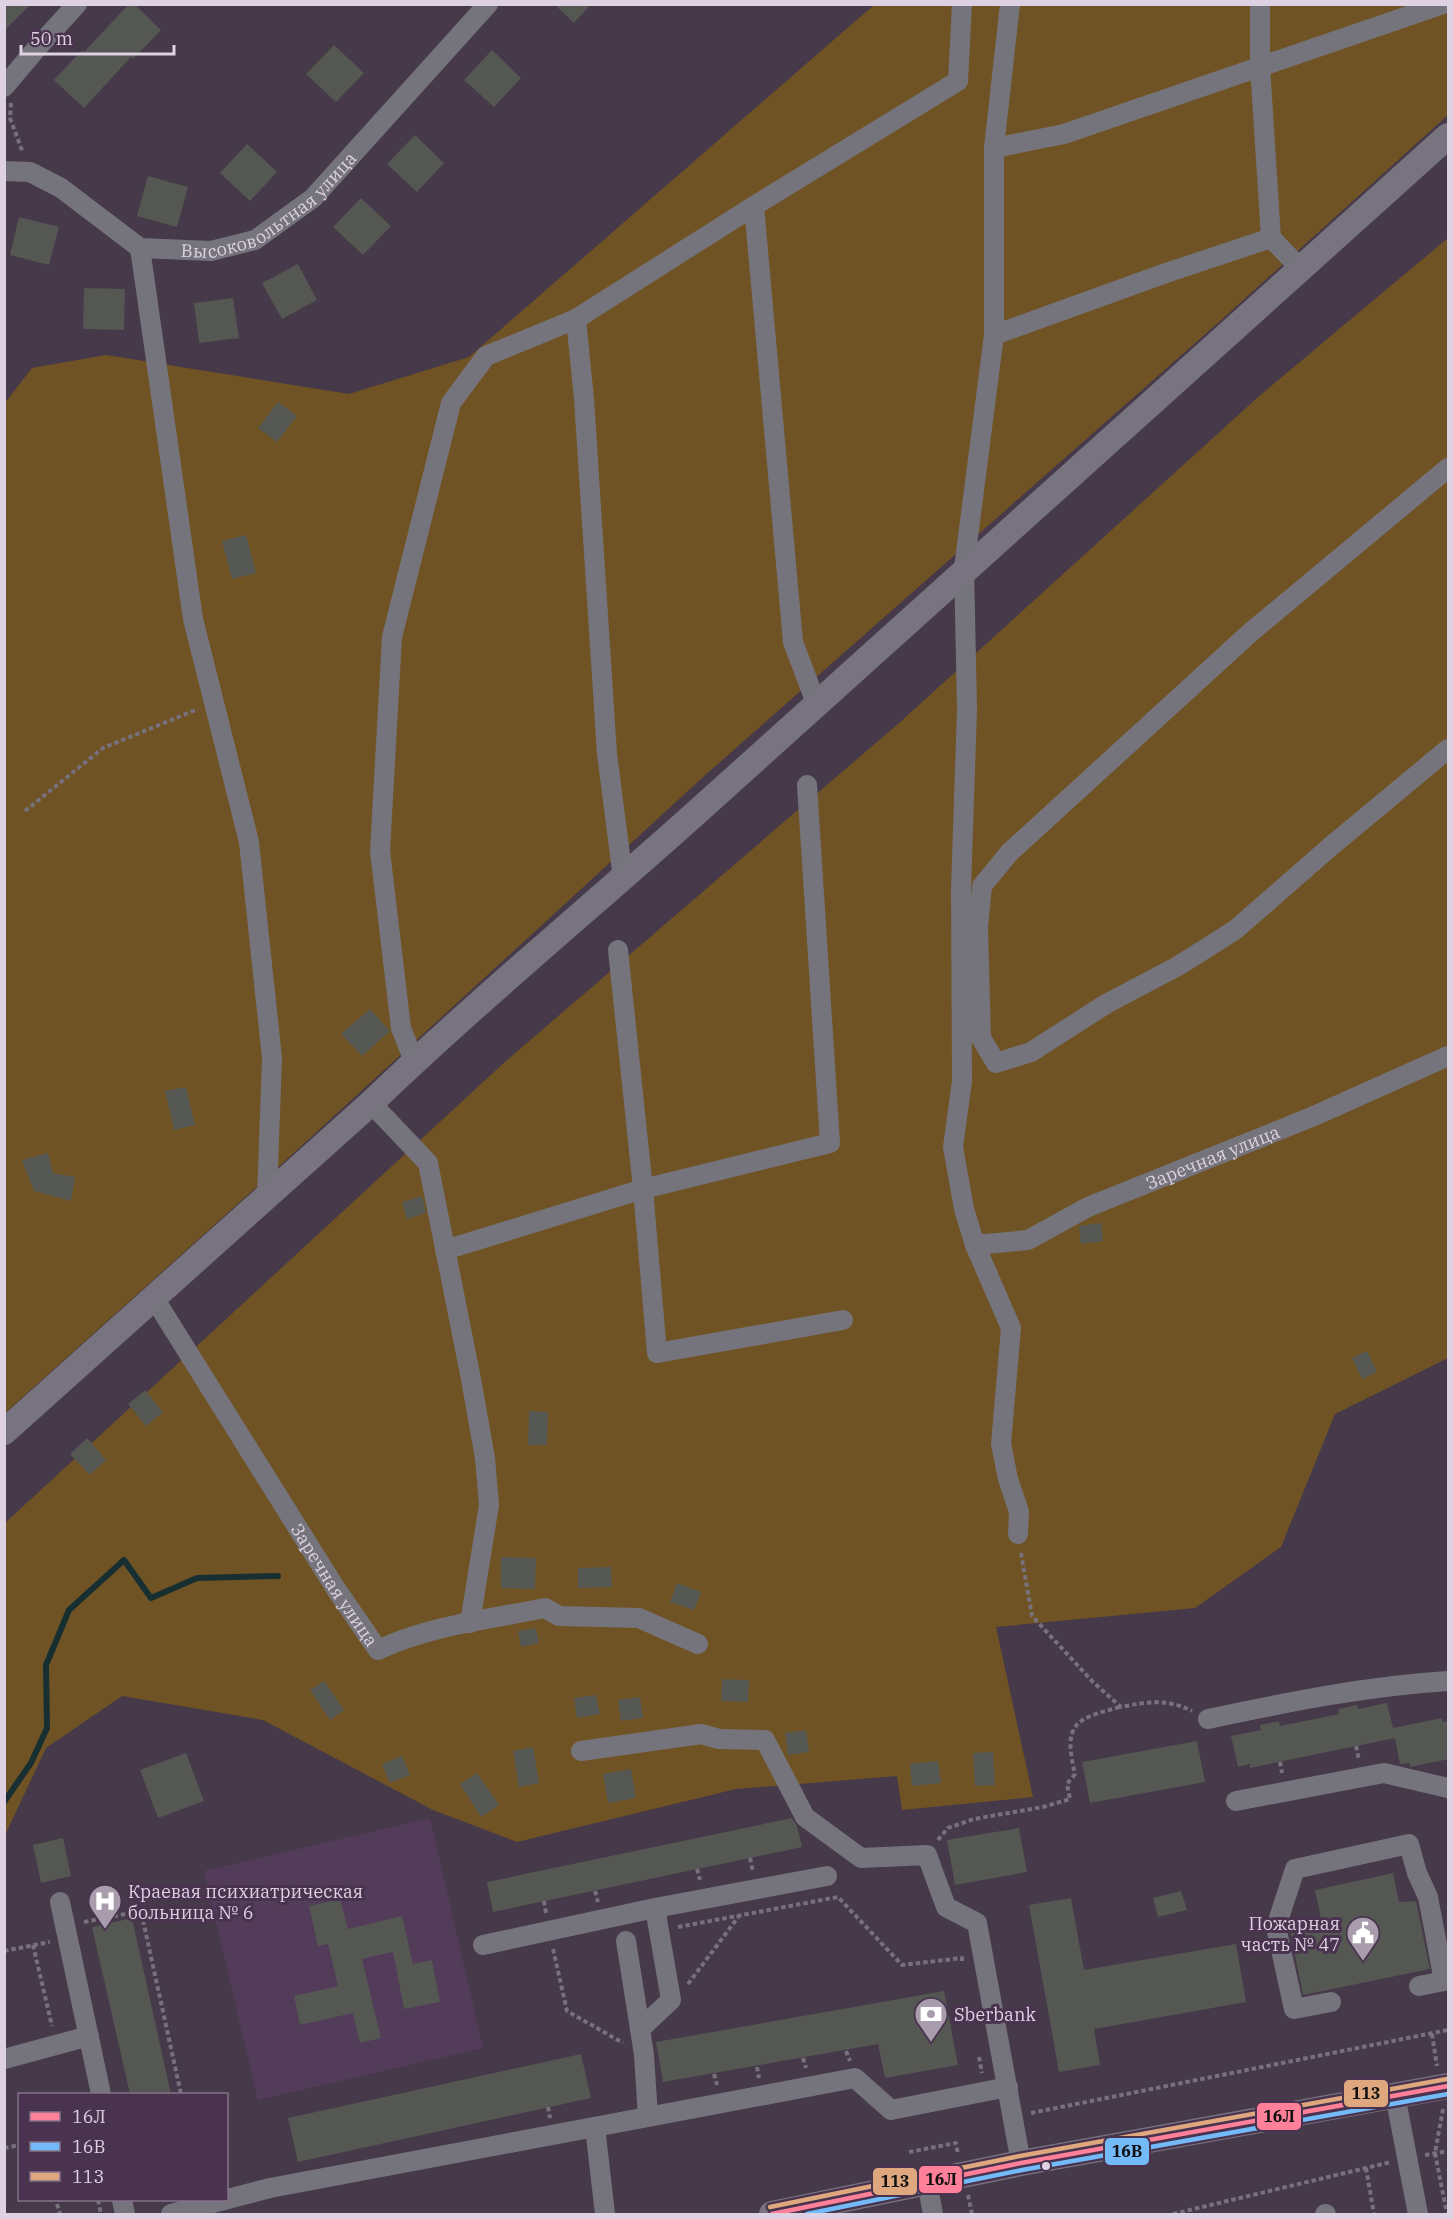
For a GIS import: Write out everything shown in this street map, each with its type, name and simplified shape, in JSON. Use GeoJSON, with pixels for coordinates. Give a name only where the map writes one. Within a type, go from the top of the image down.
{"type":"FeatureCollection","features":[{"type":"Feature","properties":{"kind":"main road"},"geometry":{"type":"LineString","coordinates":[[4,1432],[267,1197],[414,1061],[623,878],[964,568],[1449,136]]}},
{"type":"Feature","properties":{"kind":"main road"},"geometry":{"type":"LineString","coordinates":[[772,2214],[1021,2163],[1449,2086]]}},
{"type":"Feature","properties":{"kind":"street"},"geometry":{"type":"LineString","coordinates":[[8,83],[77,4]]}},
{"type":"Feature","properties":{"kind":"street","name":"Высоковольтная улица"},"geometry":{"type":"LineString","coordinates":[[140,248],[211,251],[255,240],[313,198],[488,4]]}},
{"type":"Feature","properties":{"kind":"street"},"geometry":{"type":"LineString","coordinates":[[414,1061],[401,1028],[381,851],[392,637],[451,403],[486,356],[576,319],[958,81],[962,4]]}},
{"type":"Feature","properties":{"kind":"street"},"geometry":{"type":"LineString","coordinates":[[1010,4],[994,148],[994,335],[964,568],[967,709],[961,889],[962,1081],[953,1147],[964,1209],[975,1245],[1011,1328],[1001,1444],[1018,1512],[1018,1534]]}},
{"type":"Feature","properties":{"kind":"street"},"geometry":{"type":"LineString","coordinates":[[1260,4],[1260,66],[1271,238],[1300,268]]}},
{"type":"Feature","properties":{"kind":"street"},"geometry":{"type":"LineString","coordinates":[[994,148],[1064,134],[1443,4]]}},
{"type":"Feature","properties":{"kind":"street"},"geometry":{"type":"LineString","coordinates":[[4,171],[30,172],[61,188],[140,248],[193,619],[249,842],[272,1058],[267,1197]]}},
{"type":"Feature","properties":{"kind":"street"},"geometry":{"type":"LineString","coordinates":[[754,206],[793,642],[816,704]]}},
{"type":"Feature","properties":{"kind":"street"},"geometry":{"type":"LineString","coordinates":[[994,335],[1271,238]]}},
{"type":"Feature","properties":{"kind":"street"},"geometry":{"type":"LineString","coordinates":[[576,319],[584,399],[607,754],[623,878]]}},
{"type":"Feature","properties":{"kind":"street"},"geometry":{"type":"LineString","coordinates":[[1449,468],[1251,632],[1010,852],[982,886],[978,927],[981,1038],[996,1064],[1031,1052],[1106,1004],[1178,966],[1235,930],[1330,847],[1449,749]]}},
{"type":"Feature","properties":{"kind":"street"},"geometry":{"type":"LineString","coordinates":[[445,1250],[643,1189],[830,1143],[807,785]]}},
{"type":"Feature","properties":{"kind":"street"},"geometry":{"type":"LineString","coordinates":[[618,950],[643,1189],[657,1353],[843,1320]]}},
{"type":"Feature","properties":{"kind":"street","name":"Заречная улица"},"geometry":{"type":"LineString","coordinates":[[975,1245],[1028,1240],[1088,1207],[1314,1116],[1449,1056]]}},
{"type":"Feature","properties":{"kind":"street"},"geometry":{"type":"LineString","coordinates":[[371,1102],[428,1163],[471,1379],[485,1458],[489,1505],[470,1623]]}},
{"type":"Feature","properties":{"kind":"street","name":"Заречная улица"},"geometry":{"type":"LineString","coordinates":[[154,1298],[336,1589],[378,1650],[395,1642],[470,1623],[545,1608],[559,1616],[639,1618],[698,1644]]}},
{"type":"Feature","properties":{"kind":"street"},"geometry":{"type":"LineString","coordinates":[[1208,1719],[1302,1699],[1391,1685],[1449,1681]]}},
{"type":"Feature","properties":{"kind":"street"},"geometry":{"type":"LineString","coordinates":[[581,1750],[701,1734],[719,1739],[765,1740],[805,1817],[861,1858],[927,1855],[946,1907],[976,1923],[1021,2163]]}},
{"type":"Feature","properties":{"kind":"street"},"geometry":{"type":"LineString","coordinates":[[1236,1801],[1384,1773],[1448,1791]]}},
{"type":"Feature","properties":{"kind":"street"},"geometry":{"type":"LineString","coordinates":[[1331,2002],[1294,2009],[1276,1927],[1295,1869],[1409,1844],[1417,1873],[1428,1897],[1444,1982],[1419,1986]]}},
{"type":"Feature","properties":{"kind":"street"},"geometry":{"type":"LineString","coordinates":[[483,1945],[655,1908],[826,1876]]}},
{"type":"Feature","properties":{"kind":"street"},"geometry":{"type":"LineString","coordinates":[[60,1902],[101,2093]]}},
{"type":"Feature","properties":{"kind":"street"},"geometry":{"type":"LineString","coordinates":[[640,2029],[671,2000],[655,1908]]}},
{"type":"Feature","properties":{"kind":"street"},"geometry":{"type":"LineString","coordinates":[[626,1941],[644,2055],[648,2117]]}},
{"type":"Feature","properties":{"kind":"street"},"geometry":{"type":"LineString","coordinates":[[4,2059],[89,2036]]}},
{"type":"Feature","properties":{"kind":"street"},"geometry":{"type":"LineString","coordinates":[[228,2199],[270,2188],[855,2078],[891,2110],[1008,2087]]}},
{"type":"Feature","properties":{"kind":"street"},"geometry":{"type":"LineString","coordinates":[[1395,2095],[1418,2214]]}},
{"type":"Feature","properties":{"kind":"street"},"geometry":{"type":"LineString","coordinates":[[595,2127],[605,2214]]}},
{"type":"Feature","properties":{"kind":"street"},"geometry":{"type":"LineString","coordinates":[[927,2182],[933,2214]]}},
{"type":"Feature","properties":{"kind":"street"},"geometry":{"type":"LineString","coordinates":[[171,2214],[220,2201]]}},
{"type":"Feature","properties":{"kind":"path"},"geometry":{"type":"LineString","coordinates":[[8,83],[10,118],[30,172]]}},
{"type":"Feature","properties":{"kind":"path"},"geometry":{"type":"LineString","coordinates":[[25,811],[104,748],[213,703]]}},
{"type":"Feature","properties":{"kind":"path"},"geometry":{"type":"LineString","coordinates":[[1018,1534],[1032,1616],[1092,1681],[1120,1707]]}},
{"type":"Feature","properties":{"kind":"path"},"geometry":{"type":"LineString","coordinates":[[927,1855],[948,1828],[974,1819],[1043,1807],[1070,1799],[1067,1784],[1075,1774],[1071,1756],[1072,1730],[1079,1720],[1120,1707],[1153,1700],[1182,1706],[1208,1719]]}},
{"type":"Feature","properties":{"kind":"path"},"geometry":{"type":"LineString","coordinates":[[659,1930],[838,1897],[902,1965],[962,1958],[964,1970]]}},
{"type":"Feature","properties":{"kind":"path"},"geometry":{"type":"LineString","coordinates":[[4,1951],[33,1945],[67,1932],[141,1911],[181,2093]]}},
{"type":"Feature","properties":{"kind":"path"},"geometry":{"type":"LineString","coordinates":[[671,2000],[678,1997],[740,1915]]}},
{"type":"Feature","properties":{"kind":"path"},"geometry":{"type":"LineString","coordinates":[[33,1945],[57,2045]]}},
{"type":"Feature","properties":{"kind":"path"},"geometry":{"type":"LineString","coordinates":[[553,1949],[567,2011],[644,2055]]}},
{"type":"Feature","properties":{"kind":"path"},"geometry":{"type":"LineString","coordinates":[[1013,2117],[1449,2030]]}},
{"type":"Feature","properties":{"kind":"path"},"geometry":{"type":"LineString","coordinates":[[978,2047],[985,2091]]}},
{"type":"Feature","properties":{"kind":"path"},"geometry":{"type":"LineString","coordinates":[[1435,2153],[1447,2214]]}},
{"type":"Feature","properties":{"kind":"path"},"geometry":{"type":"LineString","coordinates":[[1173,2214],[1407,2158]]}},
{"type":"Feature","properties":{"kind":"path"},"geometry":{"type":"LineString","coordinates":[[1366,2168],[1374,2214]]}},
{"type":"Feature","properties":{"kind":"path"},"geometry":{"type":"LineString","coordinates":[[57,2204],[60,2214]]}},
{"type":"Feature","properties":{"kind":"shaded area"},"geometry":{"type":"Polygon","coordinates":[[[874,5],[1448,5],[1448,115],[1219,322],[702,778],[260,1184],[5,1413],[4,404],[32,368],[106,355],[349,394],[469,357],[874,5]]]}},
{"type":"Feature","properties":{"kind":"shaded area"},"geometry":{"type":"Polygon","coordinates":[[[1448,238],[1448,1358],[1335,1414],[1281,1547],[1195,1608],[996,1627],[1033,1797],[902,1810],[897,1776],[736,1789],[517,1842],[433,1810],[263,1720],[122,1696],[46,1748],[5,1835],[5,1523],[507,1060],[898,724],[1257,398],[1448,238]]]}},
{"type":"Feature","properties":{"kind":"shaded area"},"geometry":{"type":"Polygon","coordinates":[[[430,1818],[483,2048],[258,2100],[204,1871],[430,1818]]]}},
{"type":"Feature","properties":{"kind":"building"},"geometry":{"type":"Polygon","coordinates":[[[4,4],[31,4],[4,31],[4,4]]]}},
{"type":"Feature","properties":{"kind":"building"},"geometry":{"type":"Polygon","coordinates":[[[129,4],[134,4],[161,30],[133,59],[131,57],[84,108],[54,80],[129,4]]]}},
{"type":"Feature","properties":{"kind":"building"},"geometry":{"type":"Polygon","coordinates":[[[554,4],[591,4],[574,23],[554,4]]]}},
{"type":"Feature","properties":{"kind":"building"},"geometry":{"type":"Polygon","coordinates":[[[334,45],[364,73],[336,102],[306,74],[334,45]]]}},
{"type":"Feature","properties":{"kind":"building"},"geometry":{"type":"Polygon","coordinates":[[[492,50],[521,78],[494,107],[464,80],[492,50]]]}},
{"type":"Feature","properties":{"kind":"building"},"geometry":{"type":"Polygon","coordinates":[[[415,135],[444,163],[417,192],[387,164],[415,135]]]}},
{"type":"Feature","properties":{"kind":"building"},"geometry":{"type":"Polygon","coordinates":[[[247,144],[277,172],[250,201],[220,173],[247,144]]]}},
{"type":"Feature","properties":{"kind":"building"},"geometry":{"type":"Polygon","coordinates":[[[148,176],[188,187],[177,227],[137,216],[148,176]]]}},
{"type":"Feature","properties":{"kind":"building"},"geometry":{"type":"Polygon","coordinates":[[[361,198],[391,226],[363,255],[333,227],[361,198]]]}},
{"type":"Feature","properties":{"kind":"building"},"geometry":{"type":"Polygon","coordinates":[[[19,217],[59,227],[49,265],[10,255],[19,217]]]}},
{"type":"Feature","properties":{"kind":"building"},"geometry":{"type":"Polygon","coordinates":[[[298,264],[317,300],[282,319],[262,283],[298,264]]]}},
{"type":"Feature","properties":{"kind":"building"},"geometry":{"type":"Polygon","coordinates":[[[84,288],[125,289],[124,330],[83,329],[84,288]]]}},
{"type":"Feature","properties":{"kind":"building"},"geometry":{"type":"Polygon","coordinates":[[[233,298],[239,338],[199,343],[194,303],[233,298]]]}},
{"type":"Feature","properties":{"kind":"building"},"geometry":{"type":"Polygon","coordinates":[[[278,402],[297,416],[277,442],[258,428],[278,402]]]}},
{"type":"Feature","properties":{"kind":"building"},"geometry":{"type":"Polygon","coordinates":[[[246,535],[256,573],[232,579],[222,541],[246,535]]]}},
{"type":"Feature","properties":{"kind":"building"},"geometry":{"type":"Polygon","coordinates":[[[370,1009],[390,1031],[362,1056],[341,1034],[370,1009]]]}},
{"type":"Feature","properties":{"kind":"building"},"geometry":{"type":"Polygon","coordinates":[[[186,1087],[195,1125],[174,1130],[165,1091],[186,1087]]]}},
{"type":"Feature","properties":{"kind":"building"},"geometry":{"type":"Polygon","coordinates":[[[48,1153],[53,1173],[75,1177],[71,1201],[34,1191],[22,1160],[48,1153]]]}},
{"type":"Feature","properties":{"kind":"building"},"geometry":{"type":"Polygon","coordinates":[[[422,1196],[426,1213],[407,1219],[402,1202],[422,1196]]]}},
{"type":"Feature","properties":{"kind":"building"},"geometry":{"type":"Polygon","coordinates":[[[1101,1223],[1103,1241],[1081,1244],[1079,1226],[1101,1223]]]}},
{"type":"Feature","properties":{"kind":"building"},"geometry":{"type":"Polygon","coordinates":[[[1367,1351],[1377,1372],[1362,1379],[1352,1358],[1367,1351]]]}},
{"type":"Feature","properties":{"kind":"building"},"geometry":{"type":"Polygon","coordinates":[[[145,1390],[163,1412],[146,1426],[128,1404],[145,1390]]]}},
{"type":"Feature","properties":{"kind":"building"},"geometry":{"type":"Polygon","coordinates":[[[529,1411],[548,1412],[547,1445],[528,1445],[529,1411]]]}},
{"type":"Feature","properties":{"kind":"building"},"geometry":{"type":"Polygon","coordinates":[[[87,1438],[106,1460],[90,1475],[70,1454],[87,1438]]]}},
{"type":"Feature","properties":{"kind":"building"},"geometry":{"type":"Polygon","coordinates":[[[501,1557],[536,1558],[535,1589],[501,1588],[501,1557]]]}},
{"type":"Feature","properties":{"kind":"building"},"geometry":{"type":"Polygon","coordinates":[[[611,1567],[612,1587],[578,1588],[578,1568],[611,1567]]]}},
{"type":"Feature","properties":{"kind":"building"},"geometry":{"type":"Polygon","coordinates":[[[677,1583],[701,1592],[694,1610],[670,1602],[677,1583]]]}},
{"type":"Feature","properties":{"kind":"building"},"geometry":{"type":"Polygon","coordinates":[[[536,1628],[539,1643],[521,1647],[518,1631],[536,1628]]]}},
{"type":"Feature","properties":{"kind":"building"},"geometry":{"type":"Polygon","coordinates":[[[722,1679],[749,1680],[748,1702],[721,1701],[722,1679]]]}},
{"type":"Feature","properties":{"kind":"building"},"geometry":{"type":"Polygon","coordinates":[[[324,1681],[344,1710],[330,1720],[310,1690],[324,1681]]]}},
{"type":"Feature","properties":{"kind":"building"},"geometry":{"type":"Polygon","coordinates":[[[596,1695],[600,1714],[577,1718],[574,1698],[596,1695]]]}},
{"type":"Feature","properties":{"kind":"building"},"geometry":{"type":"Polygon","coordinates":[[[640,1697],[643,1718],[621,1721],[618,1700],[640,1697]]]}},
{"type":"Feature","properties":{"kind":"building"},"geometry":{"type":"Polygon","coordinates":[[[1387,1703],[1393,1728],[1442,1718],[1443,1722],[1449,1721],[1449,1759],[1410,1767],[1410,1763],[1400,1764],[1395,1738],[1250,1768],[1250,1764],[1238,1767],[1231,1736],[1261,1730],[1260,1725],[1279,1721],[1280,1726],[1339,1714],[1338,1709],[1357,1705],[1358,1709],[1387,1703]]]}},
{"type":"Feature","properties":{"kind":"building"},"geometry":{"type":"Polygon","coordinates":[[[806,1730],[809,1752],[788,1755],[785,1733],[806,1730]]]}},
{"type":"Feature","properties":{"kind":"building"},"geometry":{"type":"Polygon","coordinates":[[[1197,1741],[1205,1782],[1090,1803],[1082,1762],[1197,1741]]]}},
{"type":"Feature","properties":{"kind":"building"},"geometry":{"type":"Polygon","coordinates":[[[533,1747],[539,1783],[519,1787],[513,1751],[533,1747]]]}},
{"type":"Feature","properties":{"kind":"building"},"geometry":{"type":"Polygon","coordinates":[[[993,1752],[995,1785],[975,1786],[973,1753],[993,1752]]]}},
{"type":"Feature","properties":{"kind":"building"},"geometry":{"type":"Polygon","coordinates":[[[186,1753],[204,1801],[158,1818],[140,1770],[186,1753]]]}},
{"type":"Feature","properties":{"kind":"building"},"geometry":{"type":"Polygon","coordinates":[[[402,1756],[410,1775],[390,1783],[382,1764],[402,1756]]]}},
{"type":"Feature","properties":{"kind":"building"},"geometry":{"type":"Polygon","coordinates":[[[938,1761],[941,1783],[912,1786],[910,1764],[938,1761]]]}},
{"type":"Feature","properties":{"kind":"building"},"geometry":{"type":"Polygon","coordinates":[[[631,1769],[636,1798],[608,1803],[603,1774],[631,1769]]]}},
{"type":"Feature","properties":{"kind":"building"},"geometry":{"type":"Polygon","coordinates":[[[477,1773],[499,1805],[481,1817],[460,1784],[477,1773]]]}},
{"type":"Feature","properties":{"kind":"building"},"geometry":{"type":"Polygon","coordinates":[[[792,1818],[797,1826],[802,1847],[493,1912],[487,1882],[792,1818]]]}},
{"type":"Feature","properties":{"kind":"building"},"geometry":{"type":"Polygon","coordinates":[[[1019,1828],[1027,1872],[955,1885],[947,1840],[1019,1828]]]}},
{"type":"Feature","properties":{"kind":"building"},"geometry":{"type":"Polygon","coordinates":[[[63,1838],[71,1876],[41,1883],[33,1845],[63,1838]]]}},
{"type":"Feature","properties":{"kind":"building"},"geometry":{"type":"Polygon","coordinates":[[[1393,1873],[1399,1902],[1416,1901],[1430,1969],[1303,1995],[1289,1925],[1321,1919],[1315,1890],[1393,1873]]]}},
{"type":"Feature","properties":{"kind":"building"},"geometry":{"type":"Polygon","coordinates":[[[1181,1891],[1187,1910],[1158,1917],[1153,1898],[1181,1891]]]}},
{"type":"Feature","properties":{"kind":"building"},"geometry":{"type":"Polygon","coordinates":[[[1071,1898],[1084,1970],[1236,1944],[1246,2002],[1094,2029],[1100,2065],[1059,2072],[1029,1905],[1071,1898]]]}},
{"type":"Feature","properties":{"kind":"building"},"geometry":{"type":"Polygon","coordinates":[[[340,1899],[348,1929],[402,1916],[413,1964],[432,1960],[440,2002],[404,2009],[393,1952],[362,1959],[381,2038],[360,2043],[353,2013],[300,2025],[294,1996],[338,1986],[328,1944],[318,1946],[309,1906],[340,1899]]]}},
{"type":"Feature","properties":{"kind":"building"},"geometry":{"type":"Polygon","coordinates":[[[132,1918],[171,2093],[130,2093],[92,1927],[132,1918]]]}},
{"type":"Feature","properties":{"kind":"building"},"geometry":{"type":"Polygon","coordinates":[[[944,1991],[958,2065],[885,2078],[878,2044],[663,2082],[656,2042],[944,1991]]]}},
{"type":"Feature","properties":{"kind":"building"},"geometry":{"type":"Polygon","coordinates":[[[581,2054],[591,2098],[298,2162],[288,2118],[581,2054]]]}},
{"type":"Feature","properties":{"kind":"waterway"},"geometry":{"type":"LineString","coordinates":[[4,1802],[31,1763],[47,1728],[46,1665],[69,1610],[124,1560],[151,1598],[197,1578],[278,1576]]}},
{"type":"Feature","properties":{"kind":"transit line","name":"113"},"geometry":{"type":"LineString","coordinates":[[770,2207],[1020,2156],[1447,2079]]}},
{"type":"Feature","properties":{"kind":"transit line","name":"16Л"},"geometry":{"type":"LineString","coordinates":[[772,2214],[1021,2163],[1448,2086]]}},
{"type":"Feature","properties":{"kind":"transit line","name":"16В"},"geometry":{"type":"LineString","coordinates":[[807,2214],[1022,2170],[1448,2094]]}},
{"type":"Feature","properties":{"kind":"place","name":"Краевая психиатрическая больница № 6"},"geometry":{"type":"Point","coordinates":[105,1930]}},
{"type":"Feature","properties":{"kind":"place","name":"Пожарная часть № 47"},"geometry":{"type":"Point","coordinates":[1363,1962]}},
{"type":"Feature","properties":{"kind":"place","name":"Sberbank"},"geometry":{"type":"Point","coordinates":[931,2043]}}]}
